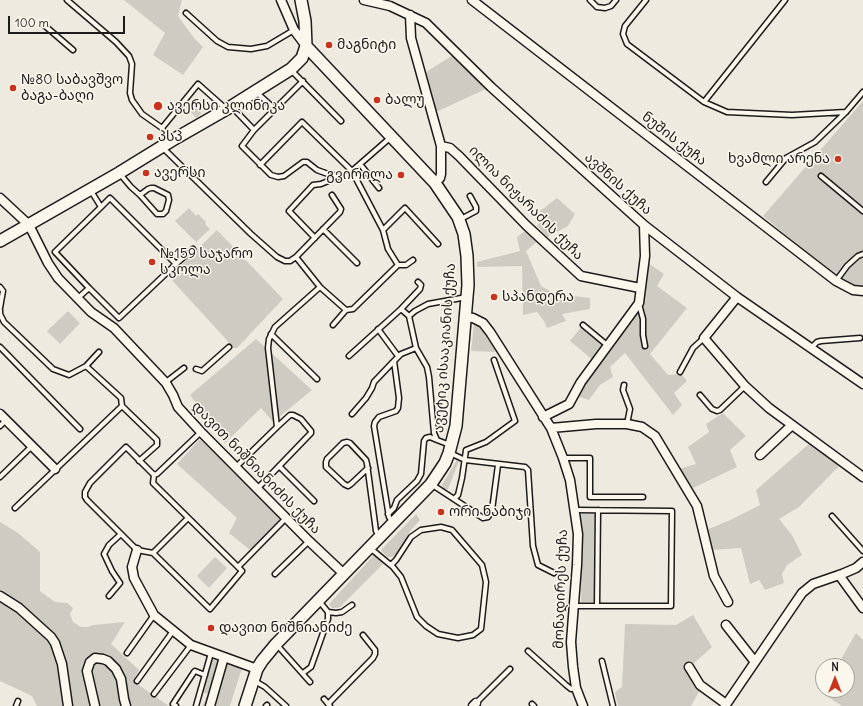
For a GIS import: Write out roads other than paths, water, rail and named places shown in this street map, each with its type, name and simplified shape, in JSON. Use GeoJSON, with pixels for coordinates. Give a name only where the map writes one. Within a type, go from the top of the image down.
{"type":"FeatureCollection","features":[{"type":"Feature","properties":{"kind":"main road"},"geometry":{"type":"LineString","coordinates":[[0,241],[229,108],[291,69],[302,58],[306,46],[305,21],[301,0]]}},
{"type":"Feature","properties":{"kind":"main road","name":"ავეტიკ ისააკიანის ქუჩა"},"geometry":{"type":"LineString","coordinates":[[245,706],[257,669],[276,644],[381,537],[391,519],[431,484],[445,463],[451,449],[456,426],[467,297],[467,256],[464,234],[459,220],[435,183],[306,46]]}},
{"type":"Feature","properties":{"kind":"street"},"geometry":{"type":"LineString","coordinates":[[281,0],[294,30],[306,46]]}},
{"type":"Feature","properties":{"kind":"street","name":"ავშნის ქუჩა"},"geometry":{"type":"LineString","coordinates":[[364,0],[390,6],[426,23],[491,87],[644,225],[737,297],[863,384]]}},
{"type":"Feature","properties":{"kind":"street","name":"ნუშის ქუჩა"},"geometry":{"type":"LineString","coordinates":[[472,0],[836,282],[853,290],[863,291]]}},
{"type":"Feature","properties":{"kind":"street"},"geometry":{"type":"LineString","coordinates":[[410,15],[411,38],[441,146],[441,174],[440,178],[435,183]]}},
{"type":"Feature","properties":{"kind":"street","name":"ილია ნიჟარაძის ქუჩა"},"geometry":{"type":"LineString","coordinates":[[441,146],[450,148],[459,156],[526,225],[581,276],[640,288]]}},
{"type":"Feature","properties":{"kind":"street","name":"დავით ნიშნიანიძის ქუჩა"},"geometry":{"type":"LineString","coordinates":[[0,198],[29,225],[48,264],[58,278],[91,312],[114,328],[166,383],[173,394],[178,407],[201,432],[258,488],[308,541],[344,574]]}},
{"type":"Feature","properties":{"kind":"street"},"geometry":{"type":"LineString","coordinates":[[544,417],[569,404],[581,382],[639,303],[645,256],[644,225]]}},
{"type":"Feature","properties":{"kind":"street"},"geometry":{"type":"LineString","coordinates":[[737,297],[704,338],[745,386],[769,408],[863,477]]}},
{"type":"Feature","properties":{"kind":"street","name":"მონადირეს ქუჩა"},"geometry":{"type":"LineString","coordinates":[[465,317],[473,318],[483,323],[544,417],[551,428],[570,480],[578,534],[571,642],[572,667],[576,688],[583,706]]}},
{"type":"Feature","properties":{"kind":"street"},"geometry":{"type":"LineString","coordinates":[[2,420],[32,446],[55,470]]}},
{"type":"Feature","properties":{"kind":"street"},"geometry":{"type":"LineString","coordinates":[[551,428],[596,424],[627,424],[642,427],[654,436],[697,506],[714,576],[728,602]]}},
{"type":"Feature","properties":{"kind":"street"},"geometry":{"type":"LineString","coordinates":[[760,455],[792,425]]}},
{"type":"Feature","properties":{"kind":"street"},"geometry":{"type":"LineString","coordinates":[[137,550],[132,567],[134,578],[154,615],[173,632],[191,645],[257,669]]}},
{"type":"Feature","properties":{"kind":"street"},"geometry":{"type":"LineString","coordinates":[[689,667],[700,685],[726,705],[802,593],[813,584],[856,568],[863,562]]}},
{"type":"Feature","properties":{"kind":"street"},"geometry":{"type":"LineString","coordinates":[[839,575],[863,608]]}},
{"type":"Feature","properties":{"kind":"street"},"geometry":{"type":"LineString","coordinates":[[0,596],[19,608],[46,630],[51,636],[62,664],[68,706]]}},
{"type":"Feature","properties":{"kind":"street"},"geometry":{"type":"LineString","coordinates":[[726,625],[755,662]]}},
{"type":"Feature","properties":{"kind":"street"},"geometry":{"type":"LineString","coordinates":[[210,706],[224,657]]}},
{"type":"Feature","properties":{"kind":"street"},"geometry":{"type":"LineString","coordinates":[[95,706],[87,671],[90,662],[95,658],[103,658],[116,669],[121,680],[126,706]]}},
{"type":"Feature","properties":{"kind":"lane"},"geometry":{"type":"LineString","coordinates":[[67,0],[116,42],[129,56],[132,64],[130,93],[132,100],[142,114],[162,128],[166,144],[277,257],[290,261],[340,212],[342,209],[332,195]]}},
{"type":"Feature","properties":{"kind":"lane"},"geometry":{"type":"LineString","coordinates":[[590,0],[597,7],[605,8],[611,6],[616,0]]}},
{"type":"Feature","properties":{"kind":"lane"},"geometry":{"type":"LineString","coordinates":[[646,0],[625,26],[623,34],[627,44],[704,102],[727,112],[792,115],[846,112]]}},
{"type":"Feature","properties":{"kind":"lane"},"geometry":{"type":"LineString","coordinates":[[704,102],[785,0]]}},
{"type":"Feature","properties":{"kind":"lane"},"geometry":{"type":"LineString","coordinates":[[186,14],[217,41],[228,47],[251,50],[267,46],[294,30]]}},
{"type":"Feature","properties":{"kind":"lane"},"geometry":{"type":"LineString","coordinates":[[44,25],[73,50]]}},
{"type":"Feature","properties":{"kind":"lane"},"geometry":{"type":"LineString","coordinates":[[291,69],[341,121]]}},
{"type":"Feature","properties":{"kind":"lane"},"geometry":{"type":"LineString","coordinates":[[303,82],[254,130],[242,146],[271,175],[278,177],[289,174],[303,162],[307,162],[317,170],[338,176],[348,176],[392,136]]}},
{"type":"Feature","properties":{"kind":"lane"},"geometry":{"type":"LineString","coordinates":[[162,128],[198,84],[254,130]]}},
{"type":"Feature","properties":{"kind":"lane"},"geometry":{"type":"LineString","coordinates":[[256,91],[275,109]]}},
{"type":"Feature","properties":{"kind":"lane"},"geometry":{"type":"LineString","coordinates":[[766,182],[786,158],[815,142],[846,112],[863,92]]}},
{"type":"Feature","properties":{"kind":"lane"},"geometry":{"type":"LineString","coordinates":[[260,165],[302,122],[353,173],[383,230],[388,249],[398,265]]}},
{"type":"Feature","properties":{"kind":"lane"},"geometry":{"type":"LineString","coordinates":[[360,164],[379,188]]}},
{"type":"Feature","properties":{"kind":"lane"},"geometry":{"type":"LineString","coordinates":[[119,173],[157,214],[163,214],[166,211],[169,200],[168,195],[151,188],[140,195]]}},
{"type":"Feature","properties":{"kind":"lane"},"geometry":{"type":"LineString","coordinates":[[315,238],[289,211],[313,185],[321,184],[338,176]]}},
{"type":"Feature","properties":{"kind":"lane"},"geometry":{"type":"LineString","coordinates":[[821,176],[863,211]]}},
{"type":"Feature","properties":{"kind":"lane"},"geometry":{"type":"LineString","coordinates":[[90,189],[101,207]]}},
{"type":"Feature","properties":{"kind":"lane"},"geometry":{"type":"LineString","coordinates":[[459,220],[476,211],[476,207],[470,196]]}},
{"type":"Feature","properties":{"kind":"lane"},"geometry":{"type":"LineString","coordinates":[[176,264],[110,198],[55,252],[119,318],[193,249]]}},
{"type":"Feature","properties":{"kind":"lane"},"geometry":{"type":"LineString","coordinates":[[383,230],[405,208],[438,244]]}},
{"type":"Feature","properties":{"kind":"lane"},"geometry":{"type":"LineString","coordinates":[[323,229],[356,263]]}},
{"type":"Feature","properties":{"kind":"lane"},"geometry":{"type":"LineString","coordinates":[[836,282],[847,266],[858,256],[863,254]]}},
{"type":"Feature","properties":{"kind":"lane"},"geometry":{"type":"LineString","coordinates":[[296,256],[320,287],[346,310]]}},
{"type":"Feature","properties":{"kind":"lane"},"geometry":{"type":"LineString","coordinates":[[333,325],[346,310],[353,309],[398,265],[406,265],[413,260]]}},
{"type":"Feature","properties":{"kind":"lane"},"geometry":{"type":"LineString","coordinates":[[349,356],[401,309],[420,289],[421,285],[418,282]]}},
{"type":"Feature","properties":{"kind":"lane"},"geometry":{"type":"LineString","coordinates":[[0,287],[3,291],[0,314],[4,322],[53,369],[69,375],[86,366],[99,352]]}},
{"type":"Feature","properties":{"kind":"lane"},"geometry":{"type":"LineString","coordinates":[[277,427],[268,348],[269,339],[275,328],[320,287]]}},
{"type":"Feature","properties":{"kind":"lane"},"geometry":{"type":"LineString","coordinates":[[78,298],[89,288]]}},
{"type":"Feature","properties":{"kind":"lane"},"geometry":{"type":"LineString","coordinates":[[409,316],[428,304],[467,297]]}},
{"type":"Feature","properties":{"kind":"lane"},"geometry":{"type":"LineString","coordinates":[[639,303],[643,319],[643,336],[645,346]]}},
{"type":"Feature","properties":{"kind":"lane"},"geometry":{"type":"LineString","coordinates":[[401,309],[409,316],[416,348],[428,368],[434,433],[437,440]]}},
{"type":"Feature","properties":{"kind":"lane"},"geometry":{"type":"LineString","coordinates":[[583,325],[607,345]]}},
{"type":"Feature","properties":{"kind":"lane"},"geometry":{"type":"LineString","coordinates":[[378,329],[398,356]]}},
{"type":"Feature","properties":{"kind":"lane"},"geometry":{"type":"LineString","coordinates":[[271,334],[317,379]]}},
{"type":"Feature","properties":{"kind":"lane"},"geometry":{"type":"LineString","coordinates":[[680,372],[693,348],[704,338]]}},
{"type":"Feature","properties":{"kind":"lane"},"geometry":{"type":"LineString","coordinates":[[811,349],[817,342],[821,341],[860,338]]}},
{"type":"Feature","properties":{"kind":"lane"},"geometry":{"type":"LineString","coordinates":[[0,347],[80,429]]}},
{"type":"Feature","properties":{"kind":"lane"},"geometry":{"type":"LineString","coordinates":[[196,369],[202,371],[229,347]]}},
{"type":"Feature","properties":{"kind":"lane"},"geometry":{"type":"LineString","coordinates":[[352,414],[366,398],[374,382],[398,356],[416,348]]}},
{"type":"Feature","properties":{"kind":"lane"},"geometry":{"type":"LineString","coordinates":[[454,499],[458,495],[466,450],[486,442],[515,421],[494,360]]}},
{"type":"Feature","properties":{"kind":"lane"},"geometry":{"type":"LineString","coordinates":[[391,519],[374,426],[378,417],[396,411],[398,408],[399,398],[394,361]]}},
{"type":"Feature","properties":{"kind":"lane"},"geometry":{"type":"LineString","coordinates":[[86,366],[120,398],[122,406],[157,440],[157,445],[139,461]]}},
{"type":"Feature","properties":{"kind":"lane"},"geometry":{"type":"LineString","coordinates":[[166,383],[184,368]]}},
{"type":"Feature","properties":{"kind":"lane"},"geometry":{"type":"LineString","coordinates":[[624,385],[623,390],[630,409],[627,424]]}},
{"type":"Feature","properties":{"kind":"lane"},"geometry":{"type":"LineString","coordinates":[[700,395],[712,408],[717,411],[720,410],[745,386]]}},
{"type":"Feature","properties":{"kind":"lane"},"geometry":{"type":"LineString","coordinates":[[15,508],[122,406]]}},
{"type":"Feature","properties":{"kind":"lane"},"geometry":{"type":"LineString","coordinates":[[236,467],[290,415],[301,419],[311,433],[258,488]]}},
{"type":"Feature","properties":{"kind":"lane"},"geometry":{"type":"LineString","coordinates":[[154,474],[157,474],[165,468],[201,432]]}},
{"type":"Feature","properties":{"kind":"lane"},"geometry":{"type":"LineString","coordinates":[[391,519],[397,500],[417,481],[421,474],[424,441],[426,438],[430,437],[437,440],[465,460],[525,467],[528,470],[533,546],[538,565],[554,573]]}},
{"type":"Feature","properties":{"kind":"lane"},"geometry":{"type":"LineString","coordinates":[[368,468],[348,486],[326,467],[326,462],[327,459],[343,443],[347,442],[366,460],[368,468],[376,531],[381,537]]}},
{"type":"Feature","properties":{"kind":"lane"},"geometry":{"type":"LineString","coordinates":[[0,477],[32,446]]}},
{"type":"Feature","properties":{"kind":"lane"},"geometry":{"type":"LineString","coordinates":[[126,447],[154,474],[153,483],[242,571],[210,609],[153,553],[137,550],[85,497],[85,492],[90,483],[126,447]]}},
{"type":"Feature","properties":{"kind":"lane"},"geometry":{"type":"LineString","coordinates":[[563,458],[590,458],[590,497],[643,497]]}},
{"type":"Feature","properties":{"kind":"lane"},"geometry":{"type":"LineString","coordinates":[[431,484],[482,518],[488,517],[492,510],[498,465]]}},
{"type":"Feature","properties":{"kind":"lane"},"geometry":{"type":"LineString","coordinates":[[279,466],[314,501]]}},
{"type":"Feature","properties":{"kind":"lane"},"geometry":{"type":"LineString","coordinates":[[573,606],[671,606],[672,510],[575,510]]}},
{"type":"Feature","properties":{"kind":"lane"},"geometry":{"type":"LineString","coordinates":[[597,606],[598,510]]}},
{"type":"Feature","properties":{"kind":"lane"},"geometry":{"type":"LineString","coordinates":[[832,516],[863,551]]}},
{"type":"Feature","properties":{"kind":"lane"},"geometry":{"type":"LineString","coordinates":[[153,553],[188,518]]}},
{"type":"Feature","properties":{"kind":"lane"},"geometry":{"type":"LineString","coordinates":[[238,567],[286,518]]}},
{"type":"Feature","properties":{"kind":"lane"},"geometry":{"type":"LineString","coordinates":[[370,548],[391,565],[400,577],[417,617],[426,626],[438,634],[458,638],[473,636],[481,629],[486,582],[482,565],[452,530],[441,527],[421,530],[411,537],[391,565]]}},
{"type":"Feature","properties":{"kind":"lane"},"geometry":{"type":"LineString","coordinates":[[109,596],[120,583],[112,571],[104,554],[109,545],[121,534]]}},
{"type":"Feature","properties":{"kind":"lane"},"geometry":{"type":"LineString","coordinates":[[275,574],[308,541]]}},
{"type":"Feature","properties":{"kind":"lane"},"geometry":{"type":"LineString","coordinates":[[318,601],[328,612],[336,613],[342,612],[352,605]]}},
{"type":"Feature","properties":{"kind":"lane"},"geometry":{"type":"LineString","coordinates":[[302,673],[311,666],[328,619],[328,612]]}},
{"type":"Feature","properties":{"kind":"lane"},"geometry":{"type":"LineString","coordinates":[[127,653],[154,615]]}},
{"type":"Feature","properties":{"kind":"lane"},"geometry":{"type":"LineString","coordinates":[[137,681],[173,632]]}},
{"type":"Feature","properties":{"kind":"lane"},"geometry":{"type":"LineString","coordinates":[[324,699],[329,705],[373,658],[375,650],[363,635]]}},
{"type":"Feature","properties":{"kind":"lane"},"geometry":{"type":"LineString","coordinates":[[276,644],[310,682]]}},
{"type":"Feature","properties":{"kind":"lane"},"geometry":{"type":"LineString","coordinates":[[154,694],[191,645]]}},
{"type":"Feature","properties":{"kind":"lane"},"geometry":{"type":"LineString","coordinates":[[528,651],[571,689],[576,688]]}},
{"type":"Feature","properties":{"kind":"lane"},"geometry":{"type":"LineString","coordinates":[[196,706],[211,653]]}},
{"type":"Feature","properties":{"kind":"lane"},"geometry":{"type":"LineString","coordinates":[[602,661],[613,706]]}},
{"type":"Feature","properties":{"kind":"lane"},"geometry":{"type":"LineString","coordinates":[[476,705],[510,669]]}},
{"type":"Feature","properties":{"kind":"lane"},"geometry":{"type":"LineString","coordinates":[[176,706],[173,704],[194,672],[195,671],[204,675]]}},
{"type":"Feature","properties":{"kind":"lane"},"geometry":{"type":"LineString","coordinates":[[253,680],[264,687],[286,706]]}},
{"type":"Feature","properties":{"kind":"lane"},"geometry":{"type":"LineString","coordinates":[[16,706],[18,701]]}},
{"type":"Feature","properties":{"kind":"place","name":"მაგნიტი"},"geometry":{"type":"Point","coordinates":[329,45]}},
{"type":"Feature","properties":{"kind":"place","name":"№80 საბავშვო ბაგა-ბაღი"},"geometry":{"type":"Point","coordinates":[13,88]}},
{"type":"Feature","properties":{"kind":"place","name":"ბალუ"},"geometry":{"type":"Point","coordinates":[377,100]}},
{"type":"Feature","properties":{"kind":"place","name":"ავერსი კლინიკა"},"geometry":{"type":"Point","coordinates":[158,106]}},
{"type":"Feature","properties":{"kind":"place","name":"პსპ"},"geometry":{"type":"Point","coordinates":[150,137]}},
{"type":"Feature","properties":{"kind":"place","name":"ხვამლი არენა"},"geometry":{"type":"Point","coordinates":[838,159]}},
{"type":"Feature","properties":{"kind":"place","name":"ავერსი"},"geometry":{"type":"Point","coordinates":[146,173]}},
{"type":"Feature","properties":{"kind":"place","name":"გვირილა"},"geometry":{"type":"Point","coordinates":[401,175]}},
{"type":"Feature","properties":{"kind":"place","name":"№159 საჯარო სკოლა"},"geometry":{"type":"Point","coordinates":[152,262]}},
{"type":"Feature","properties":{"kind":"place","name":"სპანდერა"},"geometry":{"type":"Point","coordinates":[494,297]}},
{"type":"Feature","properties":{"kind":"place","name":"ორი ნაბიჯი"},"geometry":{"type":"Point","coordinates":[441,512]}},
{"type":"Feature","properties":{"kind":"place","name":"დავით ნიშნიანიძე"},"geometry":{"type":"Point","coordinates":[211,628]}}]}
